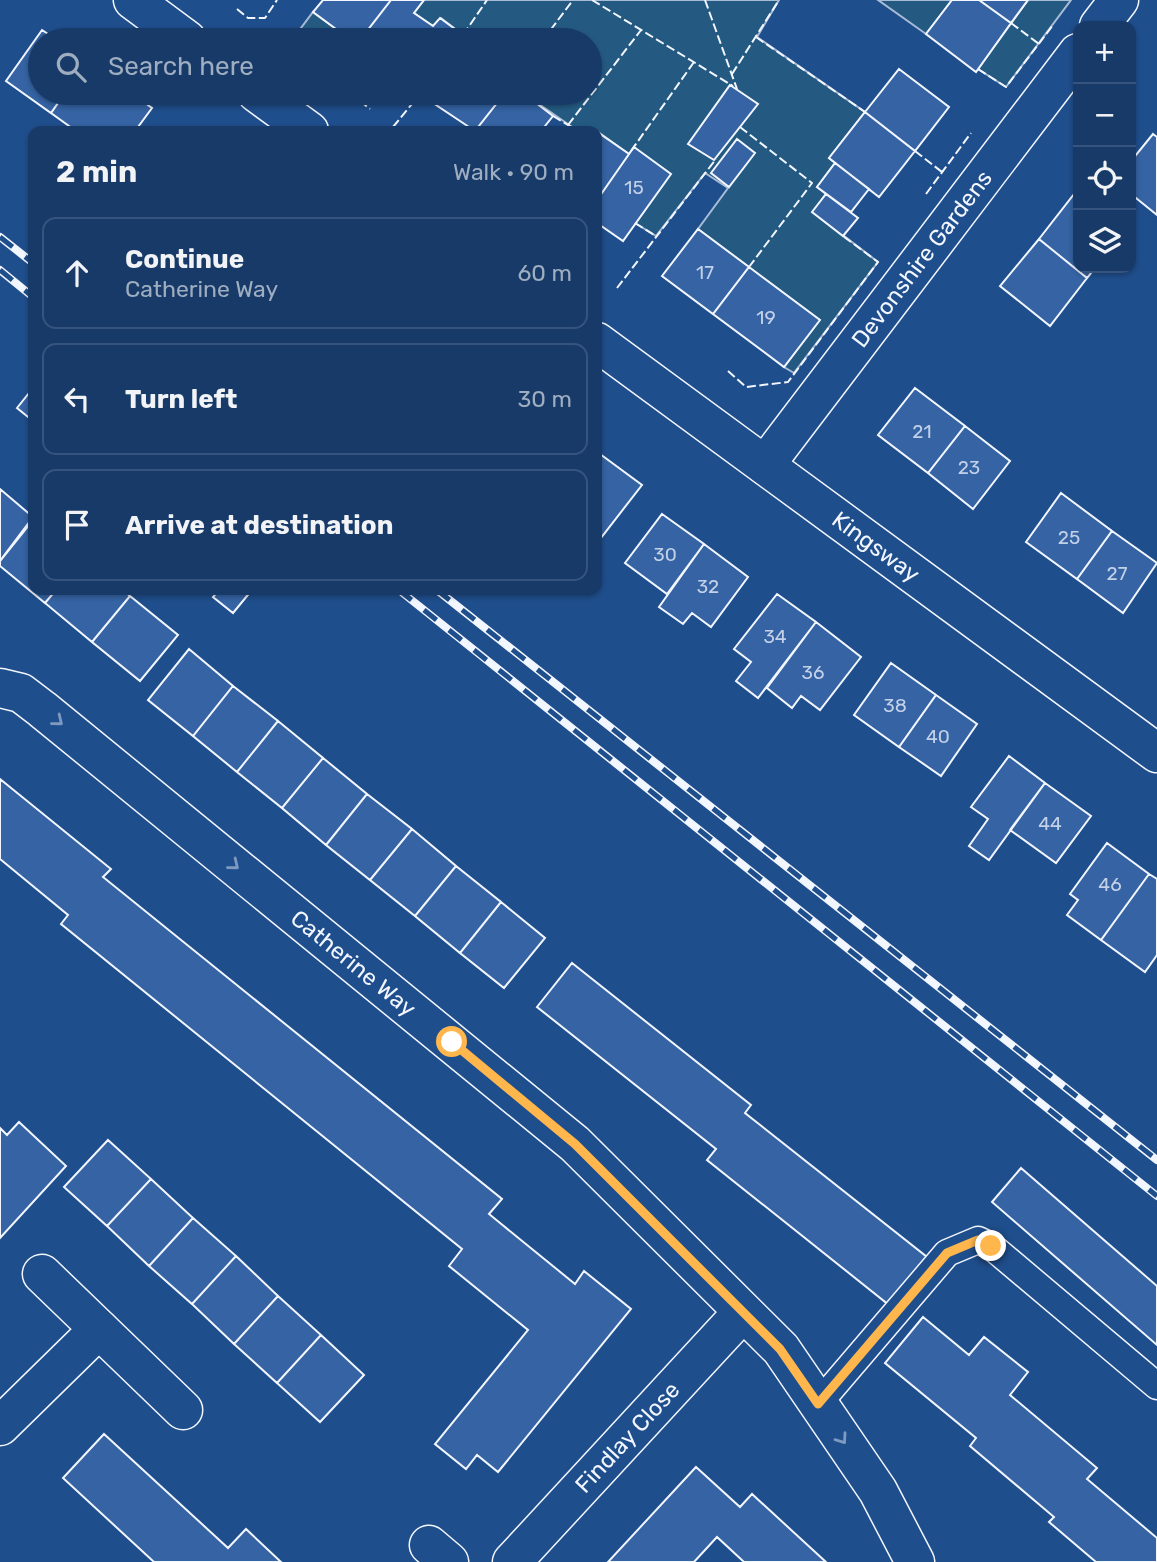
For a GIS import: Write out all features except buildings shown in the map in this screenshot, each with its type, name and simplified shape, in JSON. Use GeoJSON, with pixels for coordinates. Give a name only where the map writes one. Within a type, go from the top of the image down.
{"type":"FeatureCollection","features":[{"type":"Feature","properties":{"kind":"street"},"geometry":{"type":"LineString","coordinates":[[133,0],[171,28]]}},
{"type":"Feature","properties":{"kind":"street"},"geometry":{"type":"LineString","coordinates":[[1102,21],[1119,0]]}},
{"type":"Feature","properties":{"kind":"street","name":"Devonshire Gardens"},"geometry":{"type":"LineString","coordinates":[[765,465],[1073,60]]}},
{"type":"Feature","properties":{"kind":"street"},"geometry":{"type":"LineString","coordinates":[[273,105],[302,126]]}},
{"type":"Feature","properties":{"kind":"street","name":"Kingsway"},"geometry":{"type":"LineString","coordinates":[[602,346],[1157,752]]}},
{"type":"Feature","properties":{"kind":"street","name":"Catherine Way"},"geometry":{"type":"LineString","coordinates":[[0,688],[21,693],[42,709],[575,1144],[780,1349],[878,1491],[915,1562]]}},
{"type":"Feature","properties":{"kind":"street"},"geometry":{"type":"LineString","coordinates":[[42,1274],[184,1410]]}},
{"type":"Feature","properties":{"kind":"street","name":"Findlay Close"},"geometry":{"type":"LineString","coordinates":[[512,1562],[742,1313]]}},
{"type":"Feature","properties":{"kind":"street"},"geometry":{"type":"LineString","coordinates":[[0,1426],[99,1329]]}},
{"type":"Feature","properties":{"kind":"lane"},"geometry":{"type":"LineString","coordinates":[[818,1404],[947,1253],[978,1240],[991,1246],[1157,1386]]}},
{"type":"Feature","properties":{"kind":"shaded area"},"geometry":{"type":"Polygon","coordinates":[[[424,0],[779,0],[757,37],[865,112],[829,158],[835,163],[817,187],[826,194],[813,212],[878,262],[794,373],[784,367],[819,320],[698,229],[728,188],[705,173],[656,236],[635,223],[634,147],[629,154],[602,135],[602,126],[571,126],[540,105],[602,105],[602,28],[454,28],[441,18],[433,26],[414,13],[424,0]]]}},
{"type":"Feature","properties":{"kind":"shaded area"},"geometry":{"type":"Polygon","coordinates":[[[878,0],[952,0],[926,34],[878,0]]]}},
{"type":"Feature","properties":{"kind":"shaded area"},"geometry":{"type":"Polygon","coordinates":[[[1028,0],[1071,0],[1006,87],[978,69],[1028,0]]]}},
{"type":"Feature","properties":{"kind":"shaded area"},"geometry":{"type":"Polygon","coordinates":[[[313,12],[335,28],[301,28],[313,12]]]}},
{"type":"Feature","properties":{"kind":"railway"},"geometry":{"type":"LineString","coordinates":[[0,237],[28,259]]}},
{"type":"Feature","properties":{"kind":"railway"},"geometry":{"type":"LineString","coordinates":[[0,270],[28,293]]}},
{"type":"Feature","properties":{"kind":"railway"},"geometry":{"type":"LineString","coordinates":[[405,595],[1157,1196]]}},
{"type":"Feature","properties":{"kind":"railway"},"geometry":{"type":"LineString","coordinates":[[443,595],[1157,1160]]}},
{"type":"Feature","properties":{"kind":"fence"},"geometry":{"type":"LineString","coordinates":[[237,9],[248,18],[265,18],[277,0]]}},
{"type":"Feature","properties":{"kind":"fence"},"geometry":{"type":"LineString","coordinates":[[468,28],[487,0]]}},
{"type":"Feature","properties":{"kind":"fence"},"geometry":{"type":"LineString","coordinates":[[552,28],[573,0]]}},
{"type":"Feature","properties":{"kind":"fence"},"geometry":{"type":"LineString","coordinates":[[592,0],[733,86]]}},
{"type":"Feature","properties":{"kind":"fence"},"geometry":{"type":"LineString","coordinates":[[705,0],[737,89]]}},
{"type":"Feature","properties":{"kind":"fence"},"geometry":{"type":"LineString","coordinates":[[732,74],[779,0]]}},
{"type":"Feature","properties":{"kind":"fence"},"geometry":{"type":"LineString","coordinates":[[1011,23],[1039,44]]}},
{"type":"Feature","properties":{"kind":"fence"},"geometry":{"type":"LineString","coordinates":[[978,69],[1006,87],[1053,25]]}},
{"type":"Feature","properties":{"kind":"fence"},"geometry":{"type":"LineString","coordinates":[[602,81],[641,30]]}},
{"type":"Feature","properties":{"kind":"fence"},"geometry":{"type":"LineString","coordinates":[[756,37],[865,112]]}},
{"type":"Feature","properties":{"kind":"fence"},"geometry":{"type":"LineString","coordinates":[[631,151],[694,62]]}},
{"type":"Feature","properties":{"kind":"fence"},"geometry":{"type":"LineString","coordinates":[[365,105],[370,109]]}},
{"type":"Feature","properties":{"kind":"fence"},"geometry":{"type":"LineString","coordinates":[[394,126],[411,105]]}},
{"type":"Feature","properties":{"kind":"fence"},"geometry":{"type":"LineString","coordinates":[[568,125],[583,105]]}},
{"type":"Feature","properties":{"kind":"fence"},"geometry":{"type":"LineString","coordinates":[[553,116],[570,126]]}},
{"type":"Feature","properties":{"kind":"fence"},"geometry":{"type":"LineString","coordinates":[[740,127],[812,183],[749,267]]}},
{"type":"Feature","properties":{"kind":"fence"},"geometry":{"type":"LineString","coordinates":[[926,194],[971,133]]}},
{"type":"Feature","properties":{"kind":"fence"},"geometry":{"type":"LineString","coordinates":[[915,151],[942,172]]}},
{"type":"Feature","properties":{"kind":"fence"},"geometry":{"type":"LineString","coordinates":[[617,288],[716,159]]}},
{"type":"Feature","properties":{"kind":"fence"},"geometry":{"type":"LineString","coordinates":[[635,223],[656,236]]}},
{"type":"Feature","properties":{"kind":"fence"},"geometry":{"type":"LineString","coordinates":[[728,371],[746,387],[788,382],[878,262],[843,236]]}},
{"type":"Feature","properties":{"kind":"route"},"geometry":{"type":"LineString","coordinates":[[452,1042],[575,1144],[780,1349],[818,1404],[947,1253],[978,1240],[991,1246]]}}]}
